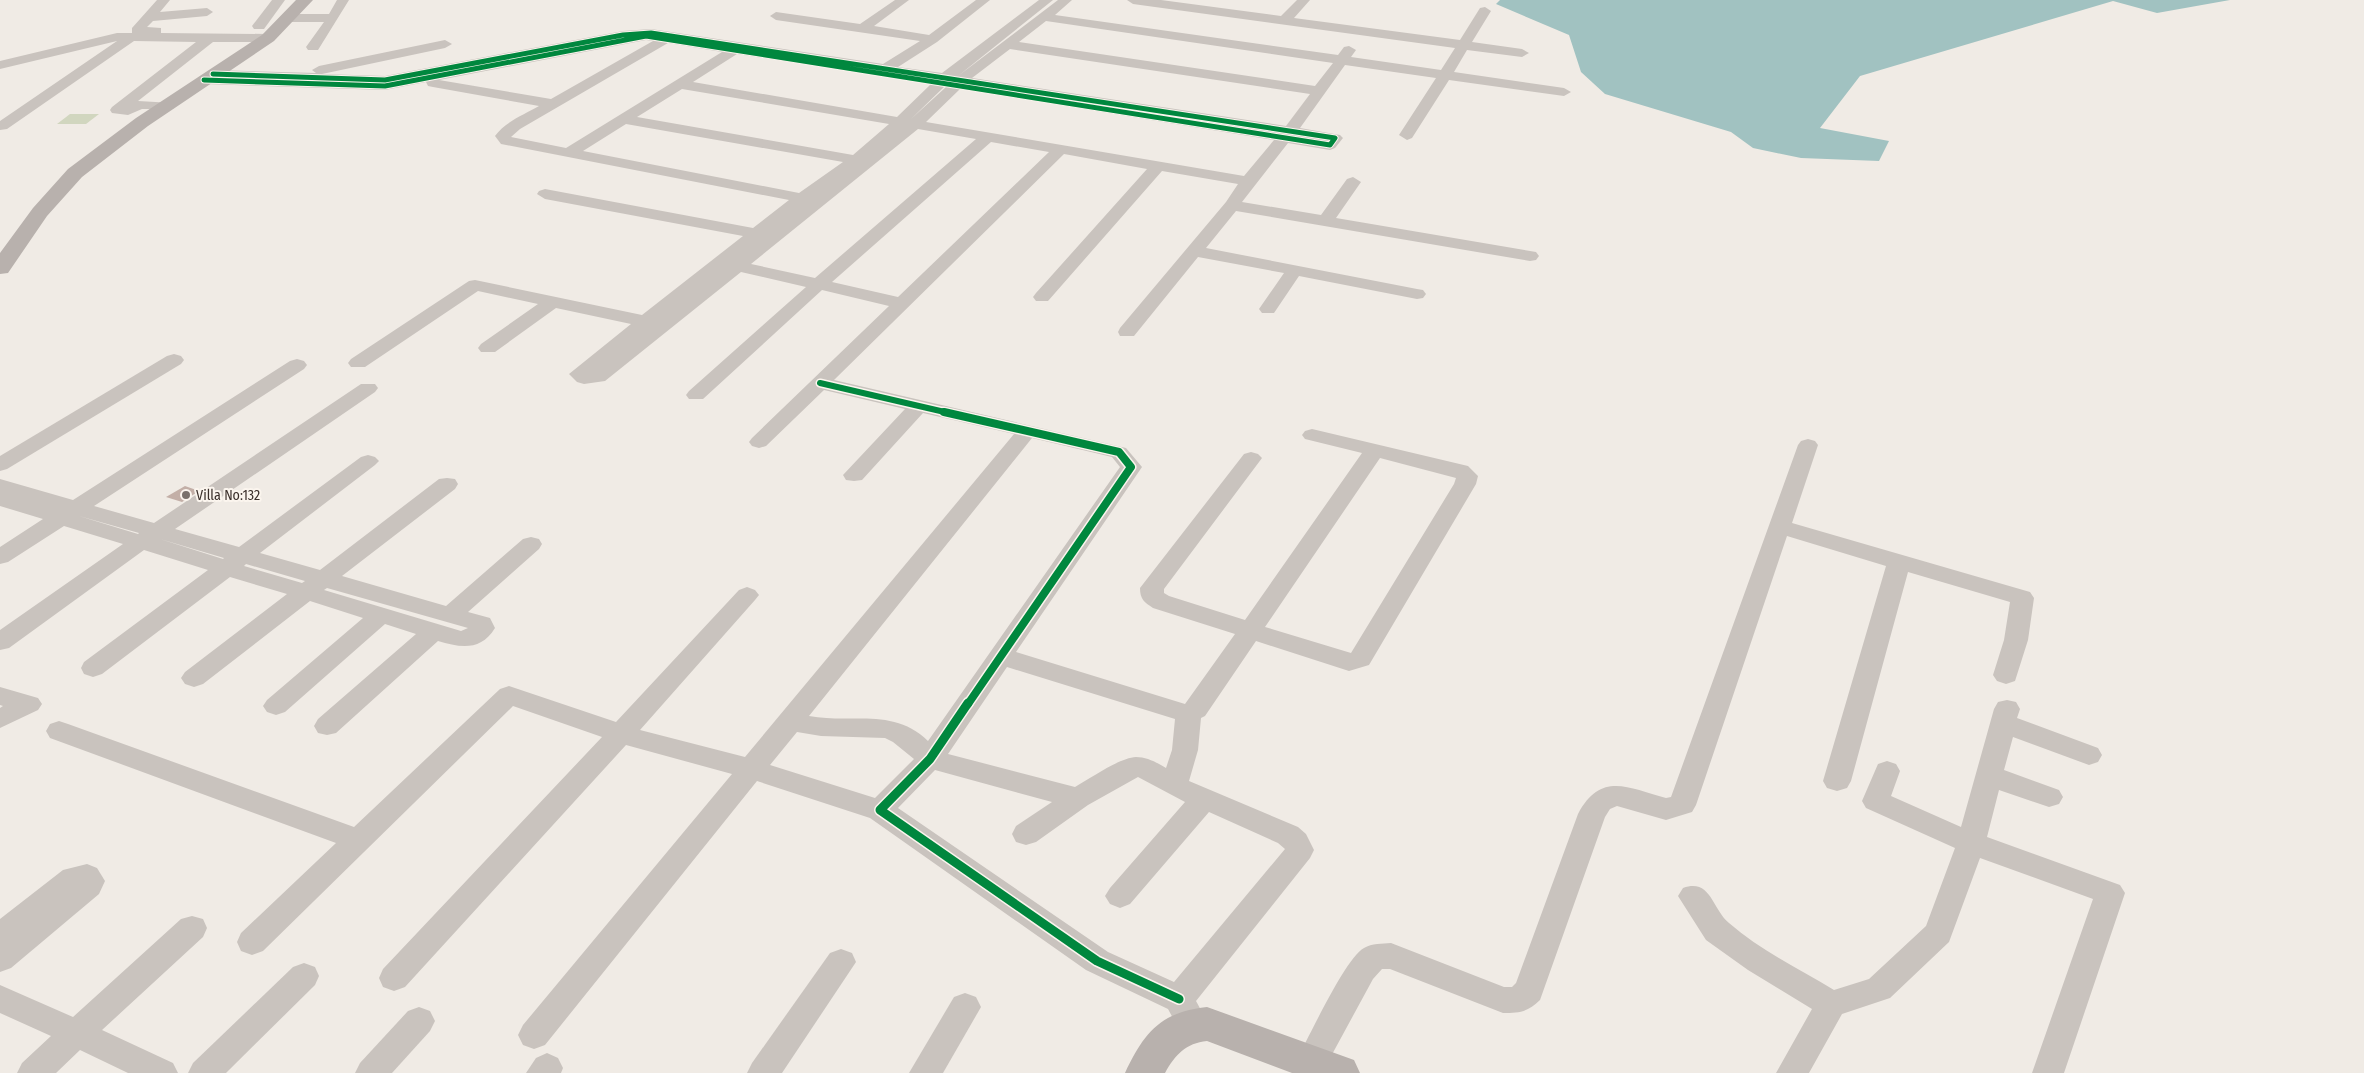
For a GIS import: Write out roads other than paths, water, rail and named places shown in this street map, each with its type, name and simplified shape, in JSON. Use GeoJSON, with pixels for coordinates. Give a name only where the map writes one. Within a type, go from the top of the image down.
{"type":"FeatureCollection","features":[{"type":"Feature","properties":{"kind":"main road"},"geometry":{"type":"LineString","coordinates":[[0,268],[40,212],[75,173],[103,150],[209,77],[264,32],[286,22],[305,0]]}},
{"type":"Feature","properties":{"kind":"main road"},"geometry":{"type":"LineString","coordinates":[[1144,1073],[1154,1052],[1186,1012],[1207,1024],[1326,1067]]}},
{"type":"Feature","properties":{"kind":"street"},"geometry":{"type":"LineString","coordinates":[[164,0],[137,31],[264,32]]}},
{"type":"Feature","properties":{"kind":"street"},"geometry":{"type":"LineString","coordinates":[[193,30],[219,0]]}},
{"type":"Feature","properties":{"kind":"street"},"geometry":{"type":"LineString","coordinates":[[264,32],[279,0]]}},
{"type":"Feature","properties":{"kind":"street"},"geometry":{"type":"LineString","coordinates":[[313,48],[343,0]]}},
{"type":"Feature","properties":{"kind":"street"},"geometry":{"type":"LineString","coordinates":[[863,28],[903,0]]}},
{"type":"Feature","properties":{"kind":"street"},"geometry":{"type":"LineString","coordinates":[[887,68],[932,39],[984,0]]}},
{"type":"Feature","properties":{"kind":"street"},"geometry":{"type":"LineString","coordinates":[[358,363],[475,285],[551,303],[654,323],[907,123],[951,81],[1047,0]]}},
{"type":"Feature","properties":{"kind":"street"},"geometry":{"type":"LineString","coordinates":[[209,77],[385,80],[640,33],[887,68],[951,81],[1009,45],[1066,0]]}},
{"type":"Feature","properties":{"kind":"street"},"geometry":{"type":"LineString","coordinates":[[1133,0],[1522,53]]}},
{"type":"Feature","properties":{"kind":"street"},"geometry":{"type":"LineString","coordinates":[[1284,20],[1304,0]]}},
{"type":"Feature","properties":{"kind":"street"},"geometry":{"type":"LineString","coordinates":[[1407,135],[1485,11]]}},
{"type":"Feature","properties":{"kind":"street"},"geometry":{"type":"LineString","coordinates":[[150,17],[208,12]]}},
{"type":"Feature","properties":{"kind":"street"},"geometry":{"type":"LineString","coordinates":[[776,16],[932,39]]}},
{"type":"Feature","properties":{"kind":"street"},"geometry":{"type":"LineString","coordinates":[[1044,17],[1564,92]]}},
{"type":"Feature","properties":{"kind":"street"},"geometry":{"type":"LineString","coordinates":[[286,22],[333,18]]}},
{"type":"Feature","properties":{"kind":"street"},"geometry":{"type":"LineString","coordinates":[[1127,332],[1196,251],[1232,205],[1248,180],[1287,134],[1364,31]]}},
{"type":"Feature","properties":{"kind":"street"},"geometry":{"type":"LineString","coordinates":[[4,66],[106,39],[132,37],[208,39],[264,32]]}},
{"type":"Feature","properties":{"kind":"street"},"geometry":{"type":"LineString","coordinates":[[209,77],[385,86],[646,36],[951,81],[1287,134]]}},
{"type":"Feature","properties":{"kind":"street"},"geometry":{"type":"LineString","coordinates":[[2,126],[132,37]]}},
{"type":"Feature","properties":{"kind":"street"},"geometry":{"type":"LineString","coordinates":[[168,106],[139,105],[128,111],[117,110],[208,39]]}},
{"type":"Feature","properties":{"kind":"street"},"geometry":{"type":"LineString","coordinates":[[666,39],[515,126],[503,136],[506,141],[802,198]]}},
{"type":"Feature","properties":{"kind":"street"},"geometry":{"type":"LineString","coordinates":[[280,78],[445,44]]}},
{"type":"Feature","properties":{"kind":"street"},"geometry":{"type":"LineString","coordinates":[[1009,45],[1319,91]]}},
{"type":"Feature","properties":{"kind":"street"},"geometry":{"type":"LineString","coordinates":[[569,153],[736,50]]}},
{"type":"Feature","properties":{"kind":"street"},"geometry":{"type":"LineString","coordinates":[[418,80],[552,104]]}},
{"type":"Feature","properties":{"kind":"street"},"geometry":{"type":"LineString","coordinates":[[680,84],[1248,180]]}},
{"type":"Feature","properties":{"kind":"street"},"geometry":{"type":"LineString","coordinates":[[623,119],[856,160]]}},
{"type":"Feature","properties":{"kind":"street"},"geometry":{"type":"LineString","coordinates":[[728,264],[757,234],[802,198],[907,123]]}},
{"type":"Feature","properties":{"kind":"street"},"geometry":{"type":"LineString","coordinates":[[696,395],[988,136]]}},
{"type":"Feature","properties":{"kind":"street"},"geometry":{"type":"LineString","coordinates":[[759,442],[1060,149]]}},
{"type":"Feature","properties":{"kind":"street"},"geometry":{"type":"LineString","coordinates":[[1042,297],[1159,164]]}},
{"type":"Feature","properties":{"kind":"street"},"geometry":{"type":"LineString","coordinates":[[1326,220],[1352,182]]}},
{"type":"Feature","properties":{"kind":"street"},"geometry":{"type":"LineString","coordinates":[[546,194],[757,234]]}},
{"type":"Feature","properties":{"kind":"street"},"geometry":{"type":"LineString","coordinates":[[1232,205],[1530,256]]}},
{"type":"Feature","properties":{"kind":"street"},"geometry":{"type":"LineString","coordinates":[[1196,251],[1417,294]]}},
{"type":"Feature","properties":{"kind":"street"},"geometry":{"type":"LineString","coordinates":[[728,264],[902,303]]}},
{"type":"Feature","properties":{"kind":"street"},"geometry":{"type":"LineString","coordinates":[[1268,309],[1295,270]]}},
{"type":"Feature","properties":{"kind":"street"},"geometry":{"type":"LineString","coordinates":[[488,348],[551,303]]}},
{"type":"Feature","properties":{"kind":"street"},"geometry":{"type":"LineString","coordinates":[[0,466],[174,360]]}},
{"type":"Feature","properties":{"kind":"street"},"geometry":{"type":"LineString","coordinates":[[0,557],[297,365]]}},
{"type":"Feature","properties":{"kind":"street"},"geometry":{"type":"LineString","coordinates":[[820,383],[1119,452],[1131,467],[930,759],[880,810]]}},
{"type":"Feature","properties":{"kind":"street"},"geometry":{"type":"LineString","coordinates":[[0,642],[150,536],[368,388]]}},
{"type":"Feature","properties":{"kind":"street"},"geometry":{"type":"LineString","coordinates":[[854,475],[919,405]]}},
{"type":"Feature","properties":{"kind":"street"},"geometry":{"type":"LineString","coordinates":[[534,1035],[1028,431]]}},
{"type":"Feature","properties":{"kind":"street"},"geometry":{"type":"LineString","coordinates":[[1251,458],[1152,588],[1152,596],[1160,602],[1249,632],[1349,662],[1360,658],[1465,484],[1467,476],[1460,471],[1312,435]]}},
{"type":"Feature","properties":{"kind":"street"},"geometry":{"type":"LineString","coordinates":[[1326,1067],[1362,970],[1374,957],[1391,956],[1503,1000],[1519,1000],[1529,990],[1592,814],[1600,802],[1615,794],[1666,809],[1682,805],[1781,527],[1808,445]]}},
{"type":"Feature","properties":{"kind":"street"},"geometry":{"type":"LineString","coordinates":[[1001,656],[1188,714],[1196,709],[1375,450]]}},
{"type":"Feature","properties":{"kind":"street"},"geometry":{"type":"LineString","coordinates":[[93,668],[368,461]]}},
{"type":"Feature","properties":{"kind":"street"},"geometry":{"type":"LineString","coordinates":[[194,678],[446,484]]}},
{"type":"Feature","properties":{"kind":"street"},"geometry":{"type":"LineString","coordinates":[[0,486],[67,512],[442,623]]}},
{"type":"Feature","properties":{"kind":"street"},"geometry":{"type":"LineString","coordinates":[[0,499],[67,512]]}},
{"type":"Feature","properties":{"kind":"street"},"geometry":{"type":"LineString","coordinates":[[1781,527],[2022,598],[2016,640],[2006,675]]}},
{"type":"Feature","properties":{"kind":"street"},"geometry":{"type":"LineString","coordinates":[[327,726],[531,544]]}},
{"type":"Feature","properties":{"kind":"street"},"geometry":{"type":"LineString","coordinates":[[1837,781],[1899,562]]}},
{"type":"Feature","properties":{"kind":"street"},"geometry":{"type":"LineString","coordinates":[[313,586],[382,614],[442,623]]}},
{"type":"Feature","properties":{"kind":"street"},"geometry":{"type":"LineString","coordinates":[[394,978],[622,734],[746,595]]}},
{"type":"Feature","properties":{"kind":"street"},"geometry":{"type":"LineString","coordinates":[[276,706],[382,614]]}},
{"type":"Feature","properties":{"kind":"street"},"geometry":{"type":"LineString","coordinates":[[252,942],[356,839],[509,695],[622,734],[752,769],[880,810],[1097,961],[1186,1012],[1300,850],[1296,842],[1288,835],[1174,786],[1147,768],[1136,767],[1078,798],[1026,834]]}},
{"type":"Feature","properties":{"kind":"street"},"geometry":{"type":"LineString","coordinates":[[0,696],[29,704],[0,719]]}},
{"type":"Feature","properties":{"kind":"street"},"geometry":{"type":"LineString","coordinates":[[1174,786],[1185,750],[1188,714]]}},
{"type":"Feature","properties":{"kind":"street"},"geometry":{"type":"LineString","coordinates":[[1792,1073],[1831,1004],[1879,989],[1938,933],[1971,843],[1991,776],[2005,716],[2089,756]]}},
{"type":"Feature","properties":{"kind":"street"},"geometry":{"type":"LineString","coordinates":[[791,721],[821,727],[875,725],[898,731],[916,744],[930,759],[1078,798]]}},
{"type":"Feature","properties":{"kind":"street"},"geometry":{"type":"LineString","coordinates":[[59,731],[356,839]]}},
{"type":"Feature","properties":{"kind":"street"},"geometry":{"type":"LineString","coordinates":[[1887,771],[1876,801],[1971,843],[2110,893],[2048,1073]]}},
{"type":"Feature","properties":{"kind":"street"},"geometry":{"type":"LineString","coordinates":[[1991,776],[2049,797]]}},
{"type":"Feature","properties":{"kind":"street"},"geometry":{"type":"LineString","coordinates":[[1120,896],[1204,799]]}},
{"type":"Feature","properties":{"kind":"street"},"geometry":{"type":"LineString","coordinates":[[0,936],[73,878],[87,876],[91,881],[89,886],[0,959]]}},
{"type":"Feature","properties":{"kind":"street"},"geometry":{"type":"LineString","coordinates":[[1693,896],[1717,931],[1759,961],[1831,1004]]}},
{"type":"Feature","properties":{"kind":"street"},"geometry":{"type":"LineString","coordinates":[[32,1073],[192,928]]}},
{"type":"Feature","properties":{"kind":"street"},"geometry":{"type":"LineString","coordinates":[[763,1073],[842,962]]}},
{"type":"Feature","properties":{"kind":"street"},"geometry":{"type":"LineString","coordinates":[[204,1073],[304,976]]}},
{"type":"Feature","properties":{"kind":"street"},"geometry":{"type":"LineString","coordinates":[[0,998],[162,1073]]}},
{"type":"Feature","properties":{"kind":"street"},"geometry":{"type":"LineString","coordinates":[[925,1073],[965,1007]]}},
{"type":"Feature","properties":{"kind":"street"},"geometry":{"type":"LineString","coordinates":[[370,1073],[419,1021]]}},
{"type":"Feature","properties":{"kind":"water"},"geometry":{"type":"Polygon","coordinates":[[[1500,0],[2230,0],[2157,13],[2113,1],[1860,76],[1820,128],[1889,141],[1879,161],[1801,158],[1753,148],[1731,132],[1605,94],[1581,72],[1569,35],[1496,4],[1500,0]]]}},
{"type":"Feature","properties":{"kind":"place","name":"Villa No:132"},"geometry":{"type":"Point","coordinates":[186,495]}}]}
